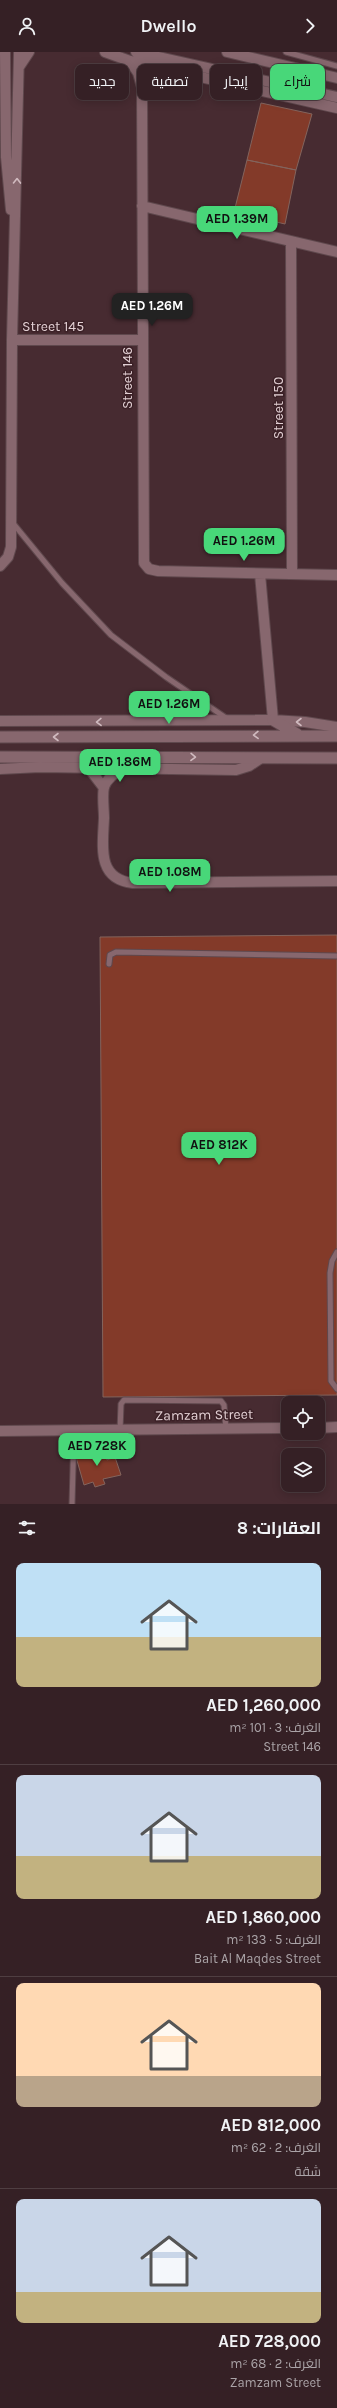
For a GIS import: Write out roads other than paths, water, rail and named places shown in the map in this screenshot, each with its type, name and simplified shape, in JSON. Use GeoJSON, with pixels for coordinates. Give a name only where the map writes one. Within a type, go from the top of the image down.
{"type":"FeatureCollection","features":[{"type":"Feature","properties":{"kind":"street"},"geometry":{"type":"LineString","coordinates":[[1,565],[11,547],[12,340],[19,52]]}},
{"type":"Feature","properties":{"kind":"street"},"geometry":{"type":"LineString","coordinates":[[19,67],[29,52]]}},
{"type":"Feature","properties":{"kind":"street"},"geometry":{"type":"LineString","coordinates":[[105,52],[133,56],[337,97]]}},
{"type":"Feature","properties":{"kind":"street"},"geometry":{"type":"LineString","coordinates":[[227,52],[337,78]]}},
{"type":"Feature","properties":{"kind":"street"},"geometry":{"type":"LineString","coordinates":[[3,54],[3,160],[14,234]]}},
{"type":"Feature","properties":{"kind":"street"},"geometry":{"type":"LineString","coordinates":[[133,56],[155,64]]}},
{"type":"Feature","properties":{"kind":"street","name":"Street 146"},"geometry":{"type":"LineString","coordinates":[[133,56],[137,70]]}},
{"type":"Feature","properties":{"kind":"street"},"geometry":{"type":"LineString","coordinates":[[202,76],[337,108]]}},
{"type":"Feature","properties":{"kind":"street","name":"Street 146"},"geometry":{"type":"LineString","coordinates":[[142,100],[142,557],[145,566],[158,571],[260,574]]}},
{"type":"Feature","properties":{"kind":"street"},"geometry":{"type":"LineString","coordinates":[[0,178],[8,187]]}},
{"type":"Feature","properties":{"kind":"street"},"geometry":{"type":"LineString","coordinates":[[142,206],[337,252]]}},
{"type":"Feature","properties":{"kind":"street","name":"Street 150"},"geometry":{"type":"LineString","coordinates":[[291,241],[292,574]]}},
{"type":"Feature","properties":{"kind":"street","name":"Street 145"},"geometry":{"type":"LineString","coordinates":[[12,340],[141,340]]}},
{"type":"Feature","properties":{"kind":"street"},"geometry":{"type":"LineString","coordinates":[[273,720],[260,574],[337,575]]}},
{"type":"Feature","properties":{"kind":"street"},"geometry":{"type":"LineString","coordinates":[[273,720],[297,735]]}},
{"type":"Feature","properties":{"kind":"street"},"geometry":{"type":"LineString","coordinates":[[0,721],[273,720],[337,726]]}},
{"type":"Feature","properties":{"kind":"street"},"geometry":{"type":"LineString","coordinates":[[0,737],[337,736]]}},
{"type":"Feature","properties":{"kind":"street"},"geometry":{"type":"LineString","coordinates":[[0,757],[337,758]]}},
{"type":"Feature","properties":{"kind":"street"},"geometry":{"type":"LineString","coordinates":[[0,769],[124,767],[236,770],[249,766],[261,758]]}},
{"type":"Feature","properties":{"kind":"street"},"geometry":{"type":"LineString","coordinates":[[88,767],[104,788]]}},
{"type":"Feature","properties":{"kind":"street"},"geometry":{"type":"LineString","coordinates":[[124,767],[111,776],[104,788],[104,860],[109,871],[119,880],[133,882],[337,882]]}},
{"type":"Feature","properties":{"kind":"street"},"geometry":{"type":"LineString","coordinates":[[325,1428],[337,1427]]}},
{"type":"Feature","properties":{"kind":"street","name":"Zamzam Street"},"geometry":{"type":"LineString","coordinates":[[0,1430],[120,1431],[281,1428]]}},
{"type":"Feature","properties":{"kind":"lane"},"geometry":{"type":"LineString","coordinates":[[286,52],[337,66]]}},
{"type":"Feature","properties":{"kind":"lane"},"geometry":{"type":"LineString","coordinates":[[11,521],[62,583],[111,635],[166,678],[229,721]]}},
{"type":"Feature","properties":{"kind":"lane"},"geometry":{"type":"LineString","coordinates":[[109,964],[110,955],[116,952],[337,956]]}},
{"type":"Feature","properties":{"kind":"lane"},"geometry":{"type":"LineString","coordinates":[[337,1252],[332,1261],[330,1273],[331,1380],[337,1389]]}},
{"type":"Feature","properties":{"kind":"lane"},"geometry":{"type":"LineString","coordinates":[[120,1431],[121,1404],[124,1400],[221,1401],[224,1405],[226,1429]]}},
{"type":"Feature","properties":{"kind":"lane"},"geometry":{"type":"LineString","coordinates":[[72,1504],[74,1431]]}}]}
